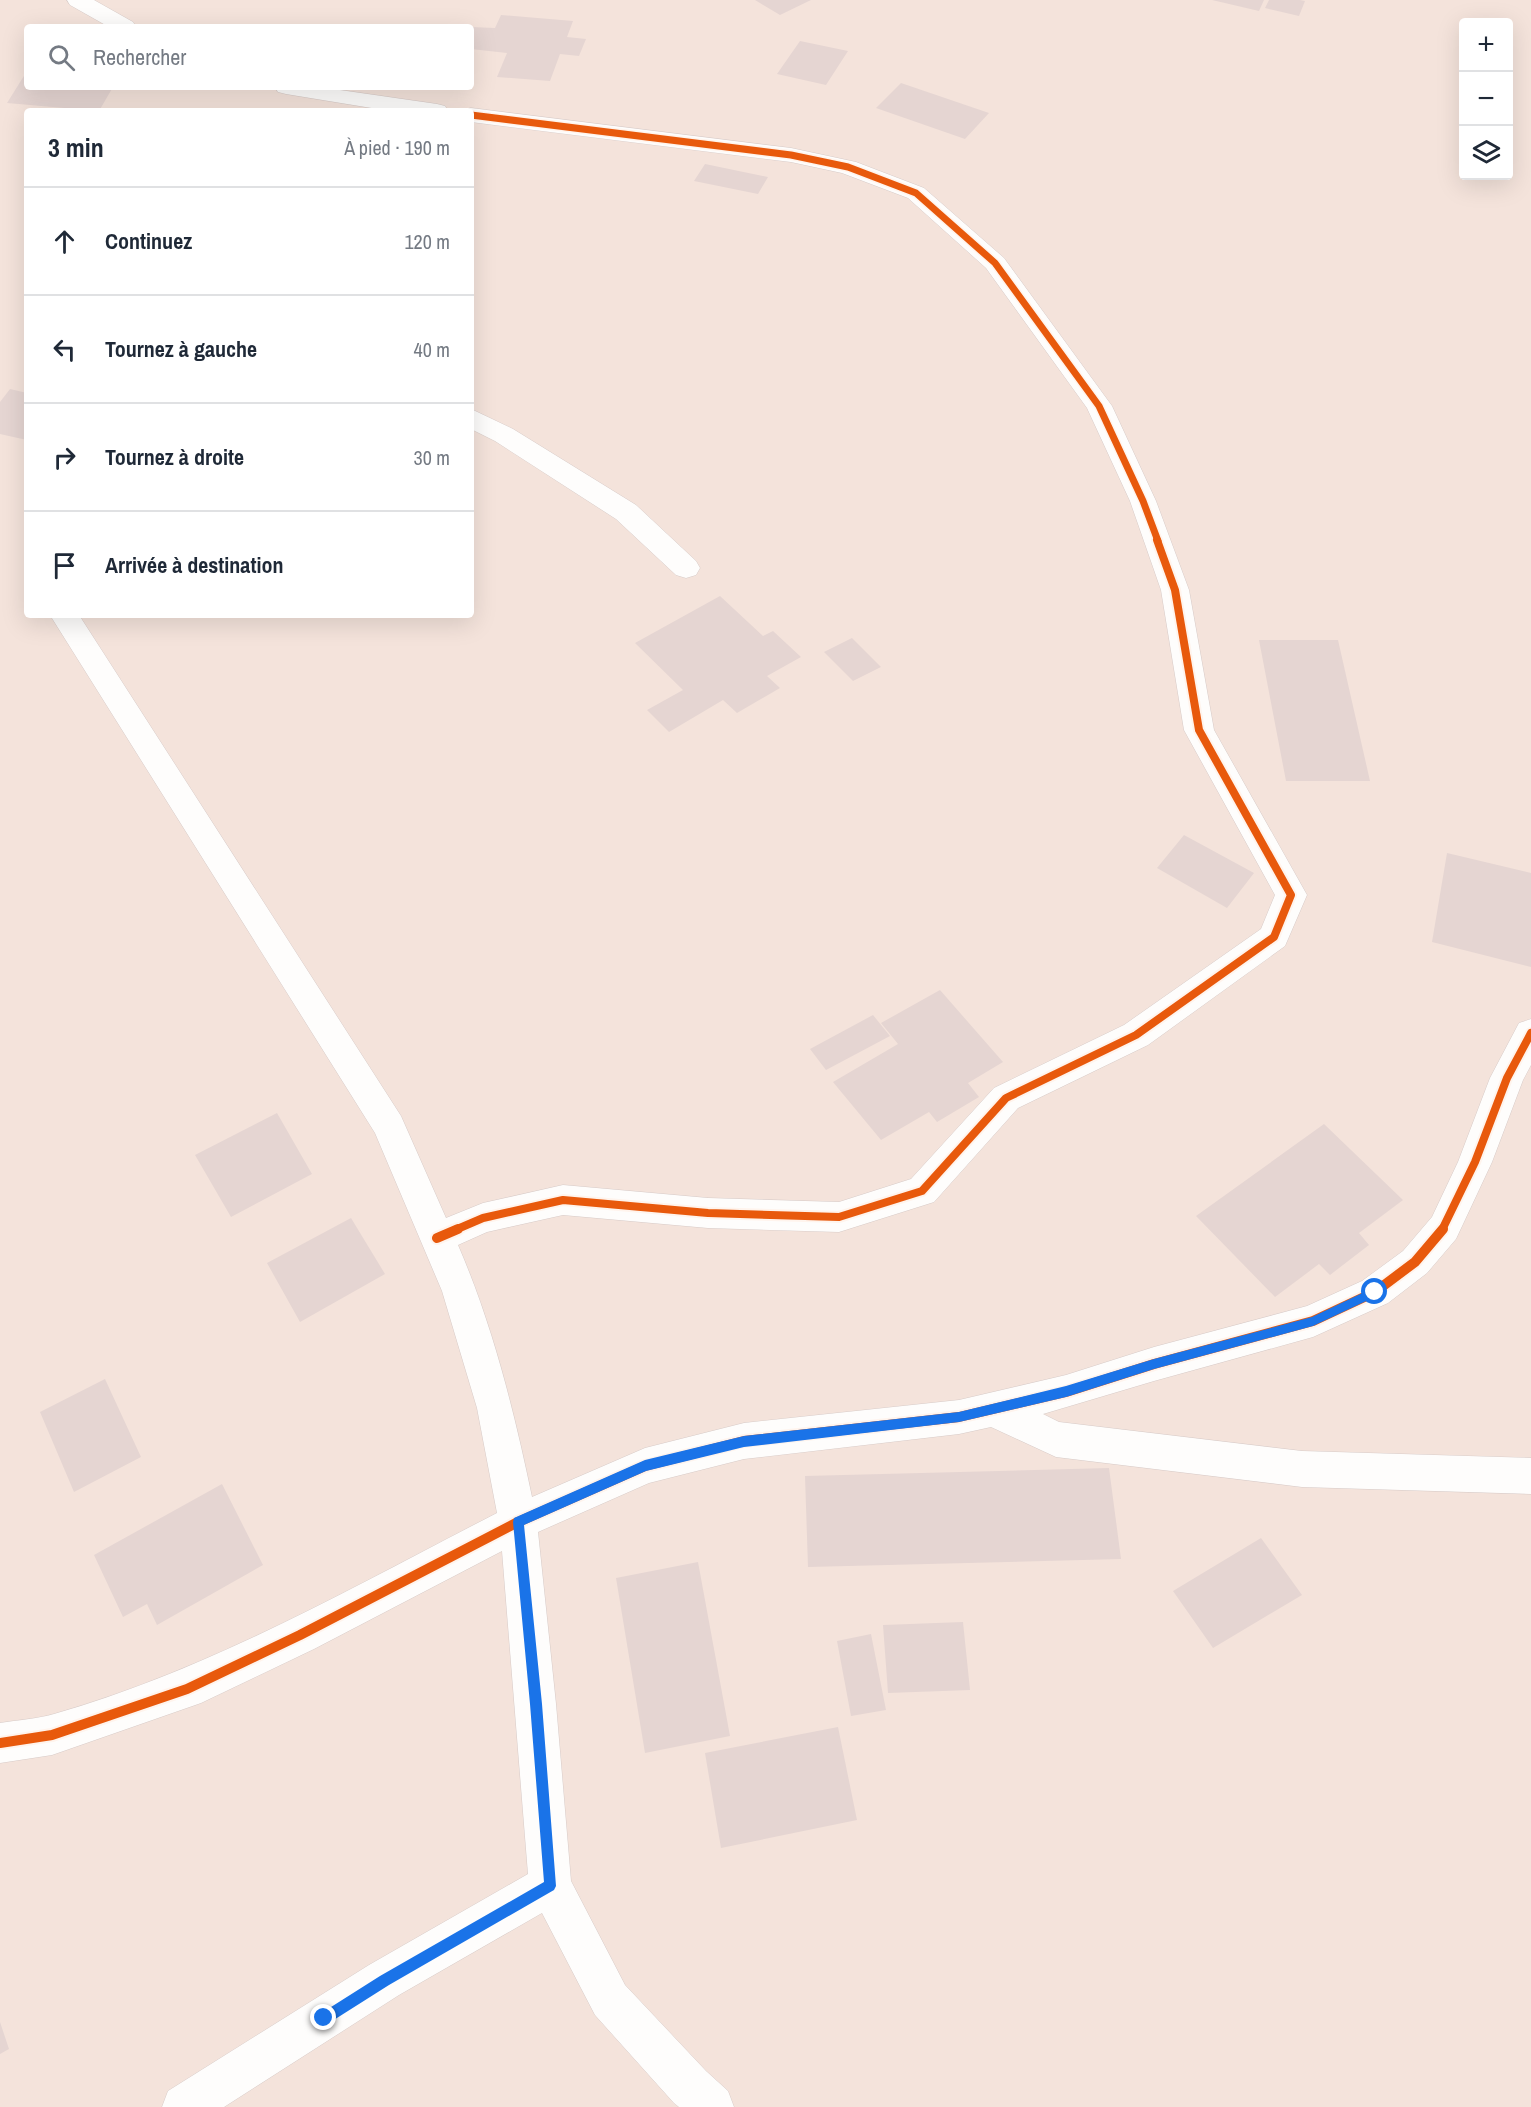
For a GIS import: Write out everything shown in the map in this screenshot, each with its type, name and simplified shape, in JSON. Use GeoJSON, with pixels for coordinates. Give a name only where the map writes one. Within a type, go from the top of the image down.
{"type":"FeatureCollection","features":[{"type":"Feature","properties":{"kind":"street"},"geometry":{"type":"LineString","coordinates":[[78,0],[119,24]]}},
{"type":"Feature","properties":{"kind":"street"},"geometry":{"type":"LineString","coordinates":[[305,90],[418,108]]}},
{"type":"Feature","properties":{"kind":"street"},"geometry":{"type":"LineString","coordinates":[[437,1238],[483,1218],[563,1200],[708,1214],[839,1217],[922,1191],[1006,1098],[1137,1035],[1274,938],[1291,895],[1199,730],[1175,590],[1143,501],[1100,406],[995,263],[916,193],[848,167],[779,154],[474,115]]}},
{"type":"Feature","properties":{"kind":"street"},"geometry":{"type":"LineString","coordinates":[[474,420],[504,435],[626,512],[687,568]]}},
{"type":"Feature","properties":{"kind":"street"},"geometry":{"type":"LineString","coordinates":[[66,618],[390,1126],[460,1291],[495,1408],[518,1522],[536,1704],[550,1886],[610,2000],[690,2087],[712,2107]]}},
{"type":"Feature","properties":{"kind":"street"},"geometry":{"type":"LineString","coordinates":[[0,1743],[52,1735],[187,1689],[300,1635],[518,1522],[645,1466],[744,1441],[959,1417],[1066,1392],[1154,1364],[1313,1321],[1375,1292],[1415,1262],[1444,1228],[1475,1162],[1507,1078],[1531,1034]]}},
{"type":"Feature","properties":{"kind":"street"},"geometry":{"type":"LineString","coordinates":[[992,1408],[1056,1438],[1079,1442],[1302,1469],[1531,1476]]}},
{"type":"Feature","properties":{"kind":"street"},"geometry":{"type":"LineString","coordinates":[[184,2107],[384,1980],[550,1886]]}},
{"type":"Feature","properties":{"kind":"shaded area"},"geometry":{"type":"Polygon","coordinates":[[[0,0],[1531,0],[1531,2107],[0,2107],[0,0]]]}},
{"type":"Feature","properties":{"kind":"building"},"geometry":{"type":"Polygon","coordinates":[[[755,0],[811,0],[780,15],[755,0]]]}},
{"type":"Feature","properties":{"kind":"building"},"geometry":{"type":"Polygon","coordinates":[[[1212,0],[1264,0],[1259,11],[1212,0]]]}},
{"type":"Feature","properties":{"kind":"building"},"geometry":{"type":"Polygon","coordinates":[[[1269,0],[1305,1],[1299,16],[1265,8],[1269,0]]]}},
{"type":"Feature","properties":{"kind":"building"},"geometry":{"type":"Polygon","coordinates":[[[501,15],[573,21],[567,37],[586,39],[579,56],[560,54],[550,81],[497,77],[507,53],[474,49],[474,27],[495,28],[501,15]]]}},
{"type":"Feature","properties":{"kind":"building"},"geometry":{"type":"Polygon","coordinates":[[[800,41],[848,51],[826,85],[777,74],[800,41]]]}},
{"type":"Feature","properties":{"kind":"building"},"geometry":{"type":"Polygon","coordinates":[[[24,76],[24,90],[111,90],[101,108],[64,108],[7,103],[24,76]]]}},
{"type":"Feature","properties":{"kind":"building"},"geometry":{"type":"Polygon","coordinates":[[[901,83],[989,113],[965,139],[876,108],[901,83]]]}},
{"type":"Feature","properties":{"kind":"building"},"geometry":{"type":"Polygon","coordinates":[[[705,164],[768,177],[758,194],[694,181],[705,164]]]}},
{"type":"Feature","properties":{"kind":"building"},"geometry":{"type":"Polygon","coordinates":[[[10,389],[24,392],[24,439],[0,434],[0,402],[10,389]]]}},
{"type":"Feature","properties":{"kind":"building"},"geometry":{"type":"Polygon","coordinates":[[[720,596],[763,636],[773,631],[801,657],[767,676],[780,688],[737,713],[723,700],[669,732],[647,710],[683,690],[635,643],[720,596]]]}},
{"type":"Feature","properties":{"kind":"building"},"geometry":{"type":"Polygon","coordinates":[[[852,638],[881,667],[853,681],[824,652],[852,638]]]}},
{"type":"Feature","properties":{"kind":"building"},"geometry":{"type":"Polygon","coordinates":[[[1259,640],[1338,640],[1370,781],[1286,781],[1259,640]]]}},
{"type":"Feature","properties":{"kind":"building"},"geometry":{"type":"Polygon","coordinates":[[[1184,835],[1254,873],[1227,908],[1157,868],[1184,835]]]}},
{"type":"Feature","properties":{"kind":"building"},"geometry":{"type":"Polygon","coordinates":[[[1447,853],[1531,873],[1531,967],[1432,942],[1447,853]]]}},
{"type":"Feature","properties":{"kind":"building"},"geometry":{"type":"Polygon","coordinates":[[[940,990],[1003,1062],[968,1083],[979,1097],[937,1122],[929,1112],[881,1140],[833,1082],[898,1044],[881,1023],[940,990]]]}},
{"type":"Feature","properties":{"kind":"building"},"geometry":{"type":"Polygon","coordinates":[[[873,1015],[890,1036],[826,1070],[810,1049],[873,1015]]]}},
{"type":"Feature","properties":{"kind":"building"},"geometry":{"type":"Polygon","coordinates":[[[277,1113],[312,1174],[231,1217],[195,1155],[277,1113]]]}},
{"type":"Feature","properties":{"kind":"building"},"geometry":{"type":"Polygon","coordinates":[[[1324,1124],[1403,1200],[1359,1233],[1369,1245],[1330,1275],[1319,1264],[1275,1297],[1196,1216],[1324,1124]]]}},
{"type":"Feature","properties":{"kind":"building"},"geometry":{"type":"Polygon","coordinates":[[[351,1218],[385,1274],[300,1322],[267,1263],[351,1218]]]}},
{"type":"Feature","properties":{"kind":"building"},"geometry":{"type":"Polygon","coordinates":[[[105,1379],[141,1457],[74,1492],[40,1412],[105,1379]]]}},
{"type":"Feature","properties":{"kind":"building"},"geometry":{"type":"Polygon","coordinates":[[[1109,1468],[1121,1559],[808,1567],[805,1476],[1109,1468]]]}},
{"type":"Feature","properties":{"kind":"building"},"geometry":{"type":"Polygon","coordinates":[[[222,1484],[263,1565],[157,1625],[147,1604],[123,1617],[94,1555],[222,1484]]]}},
{"type":"Feature","properties":{"kind":"building"},"geometry":{"type":"Polygon","coordinates":[[[1261,1538],[1302,1595],[1213,1648],[1173,1591],[1261,1538]]]}},
{"type":"Feature","properties":{"kind":"building"},"geometry":{"type":"Polygon","coordinates":[[[698,1562],[730,1736],[645,1753],[616,1578],[698,1562]]]}},
{"type":"Feature","properties":{"kind":"building"},"geometry":{"type":"Polygon","coordinates":[[[963,1622],[970,1690],[888,1693],[883,1625],[963,1622]]]}},
{"type":"Feature","properties":{"kind":"building"},"geometry":{"type":"Polygon","coordinates":[[[871,1634],[886,1710],[851,1716],[837,1641],[871,1634]]]}},
{"type":"Feature","properties":{"kind":"building"},"geometry":{"type":"Polygon","coordinates":[[[838,1727],[857,1820],[721,1848],[705,1753],[838,1727]]]}},
{"type":"Feature","properties":{"kind":"building"},"geometry":{"type":"Polygon","coordinates":[[[0,2022],[9,2049],[0,2054],[0,2022]]]}},
{"type":"Feature","properties":{"kind":"cycle path"},"geometry":{"type":"LineString","coordinates":[[437,1238],[483,1218],[563,1200],[708,1213],[839,1217],[922,1191],[1006,1098],[1136,1035],[1274,937],[1291,895],[1199,730],[1175,590],[1143,501],[1099,406],[995,263],[916,193],[848,167],[791,155],[474,115]]}},
{"type":"Feature","properties":{"kind":"cycle path"},"geometry":{"type":"LineString","coordinates":[[0,1743],[52,1735],[187,1689],[300,1635],[518,1522],[645,1466],[744,1441],[959,1417],[1066,1392],[1154,1364],[1313,1321],[1375,1292],[1415,1262],[1444,1228],[1475,1162],[1507,1078],[1531,1033]]}},
{"type":"Feature","properties":{"kind":"route"},"geometry":{"type":"LineString","coordinates":[[324,2018],[384,1980],[550,1886],[536,1704],[518,1522],[645,1466],[744,1441],[959,1417],[1066,1392],[1154,1364],[1313,1321],[1375,1292]]}}]}
